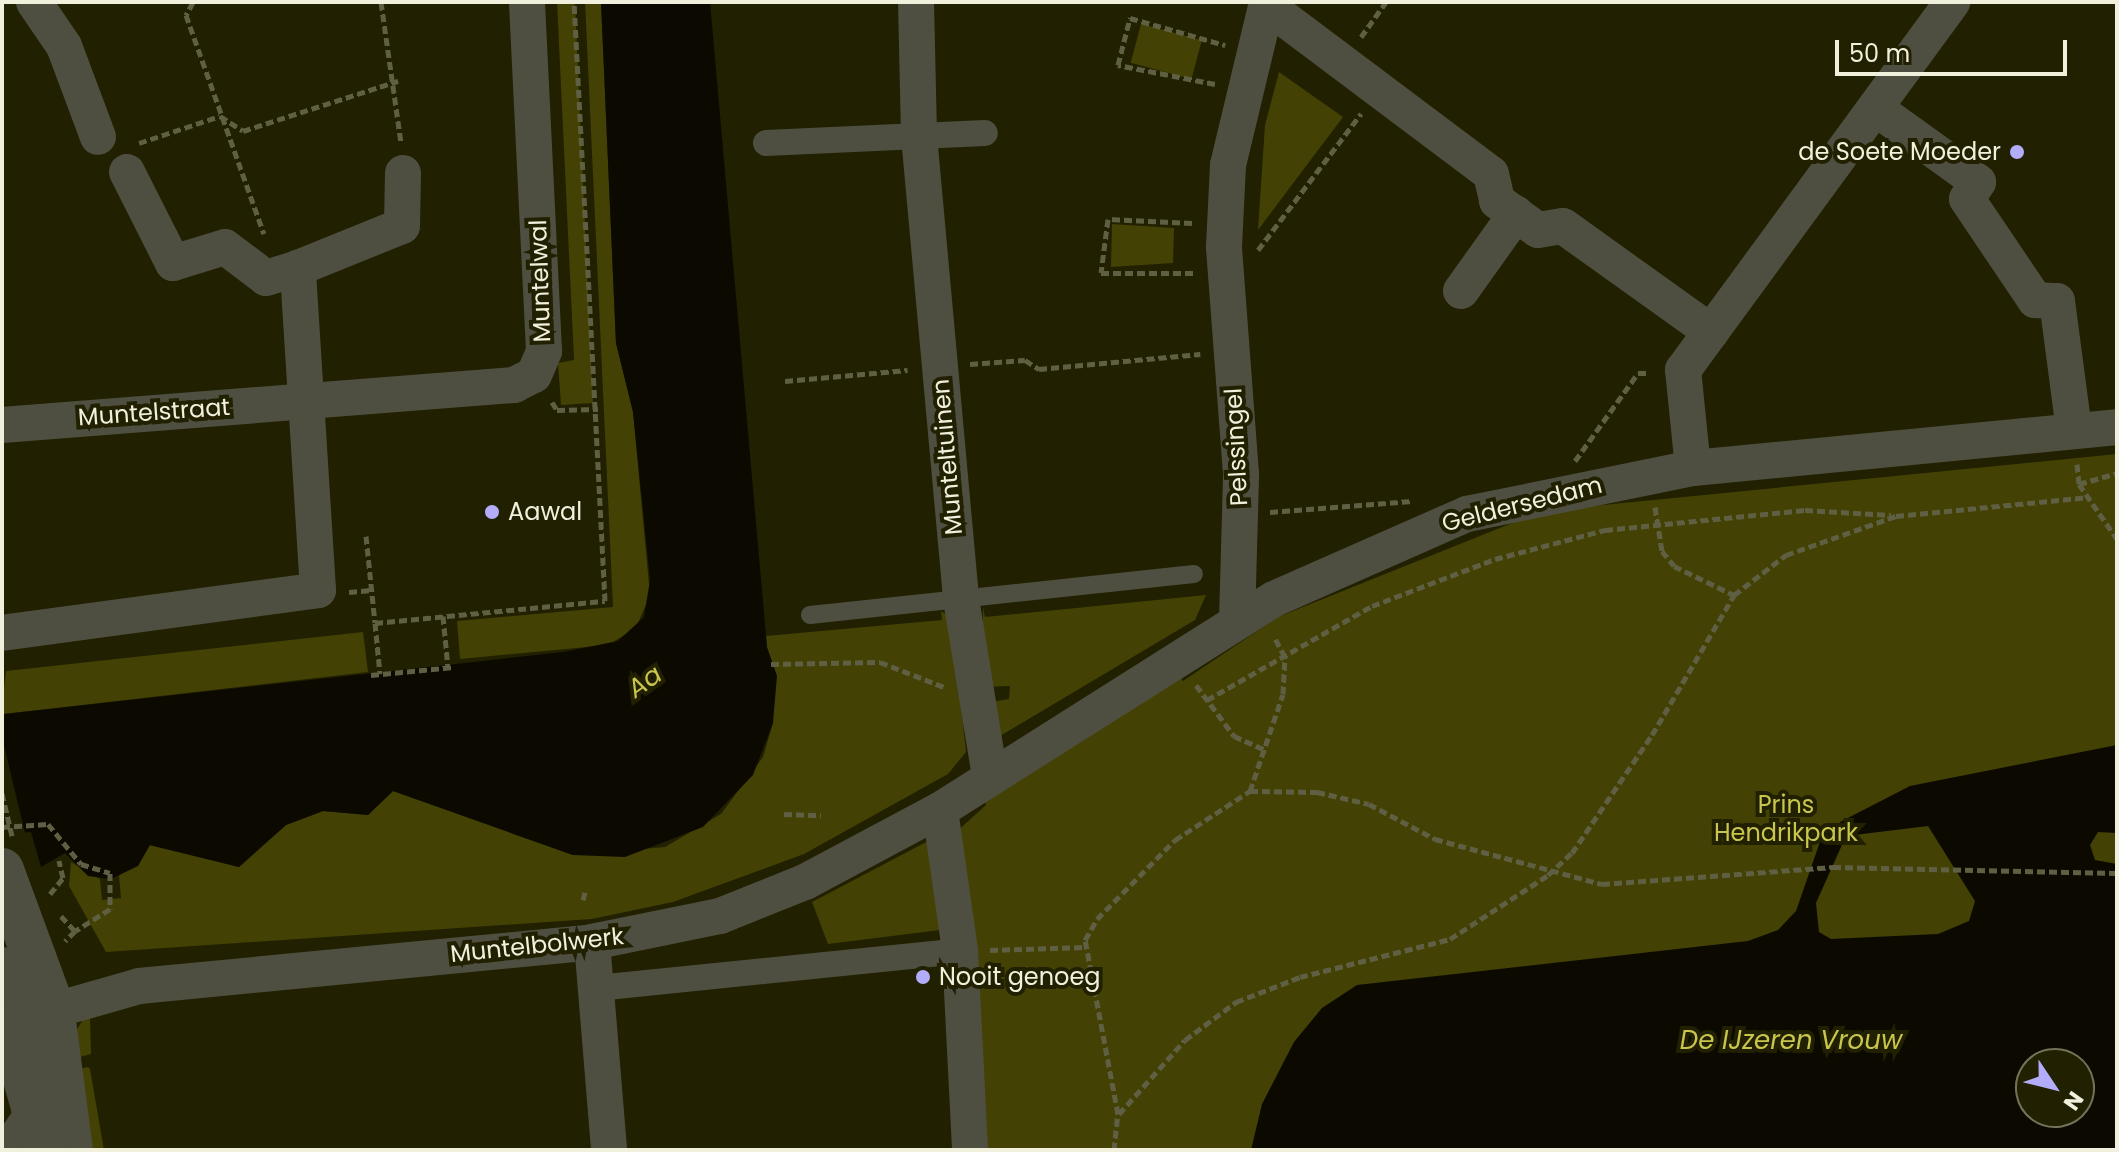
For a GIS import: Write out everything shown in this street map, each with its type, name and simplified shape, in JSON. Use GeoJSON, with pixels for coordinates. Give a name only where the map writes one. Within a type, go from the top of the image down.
{"type":"FeatureCollection","features":[{"type":"Feature","properties":{"kind":"street"},"geometry":{"type":"LineString","coordinates":[[34,2],[64,46],[173,263],[225,247],[266,278],[298,268],[402,226],[403,173]]}},
{"type":"Feature","properties":{"kind":"street","name":"Muntelwal"},"geometry":{"type":"LineString","coordinates":[[307,401],[514,385],[534,375],[544,351],[527,2]]}},
{"type":"Feature","properties":{"kind":"street","name":"Munteltuinen"},"geometry":{"type":"LineString","coordinates":[[916,2],[919,136],[961,599],[990,777]]}},
{"type":"Feature","properties":{"kind":"street"},"geometry":{"type":"LineString","coordinates":[[1693,468],[1683,370],[1952,2]]}},
{"type":"Feature","properties":{"kind":"street"},"geometry":{"type":"LineString","coordinates":[[1266,4],[1491,174],[1497,201],[1538,230],[1563,226],[1711,332]]}},
{"type":"Feature","properties":{"kind":"street","name":"Pelssingel"},"geometry":{"type":"LineString","coordinates":[[1237,621],[1241,474],[1224,248],[1242,90],[1266,4]]}},
{"type":"Feature","properties":{"kind":"street"},"geometry":{"type":"LineString","coordinates":[[1875,108],[1978,182],[1967,199],[2035,300],[2057,301],[2074,430]]}},
{"type":"Feature","properties":{"kind":"street"},"geometry":{"type":"LineString","coordinates":[[766,143],[985,133]]}},
{"type":"Feature","properties":{"kind":"street"},"geometry":{"type":"LineString","coordinates":[[1461,291],[1516,214]]}},
{"type":"Feature","properties":{"kind":"street"},"geometry":{"type":"LineString","coordinates":[[2,633],[318,590],[298,268]]}},
{"type":"Feature","properties":{"kind":"street","name":"Muntelstraat"},"geometry":{"type":"LineString","coordinates":[[2,425],[307,401]]}},
{"type":"Feature","properties":{"kind":"street","name":"Geldersedam"},"geometry":{"type":"LineString","coordinates":[[990,777],[1274,599],[1467,514],[1575,487],[1693,468],[2117,427]]}},
{"type":"Feature","properties":{"kind":"street","name":"Muntelbolwerk"},"geometry":{"type":"LineString","coordinates":[[6,1027],[52,1006],[175,981],[592,942],[748,906],[940,810],[990,777]]}},
{"type":"Feature","properties":{"kind":"street"},"geometry":{"type":"LineString","coordinates":[[940,810],[960,951],[970,1150]]}},
{"type":"Feature","properties":{"kind":"street"},"geometry":{"type":"LineString","coordinates":[[8,858],[52,1006],[71,1150]]}},
{"type":"Feature","properties":{"kind":"street"},"geometry":{"type":"LineString","coordinates":[[592,942],[609,1150]]}},
{"type":"Feature","properties":{"kind":"street","name":"Muntelbolwerk"},"geometry":{"type":"LineString","coordinates":[[597,988],[960,951]]}},
{"type":"Feature","properties":{"kind":"street"},"geometry":{"type":"LineString","coordinates":[[2,969],[6,1027],[39,1131],[8,1150]]}},
{"type":"Feature","properties":{"kind":"lane"},"geometry":{"type":"LineString","coordinates":[[810,615],[1194,574]]}},
{"type":"Feature","properties":{"kind":"path"},"geometry":{"type":"LineString","coordinates":[[193,2],[186,15],[225,117],[266,242],[298,268]]}},
{"type":"Feature","properties":{"kind":"path"},"geometry":{"type":"LineString","coordinates":[[381,2],[398,81],[403,173]]}},
{"type":"Feature","properties":{"kind":"path"},"geometry":{"type":"LineString","coordinates":[[1242,90],[1118,65],[1130,18],[1253,53]]}},
{"type":"Feature","properties":{"kind":"path"},"geometry":{"type":"LineString","coordinates":[[225,117],[243,131],[398,81]]}},
{"type":"Feature","properties":{"kind":"path"},"geometry":{"type":"LineString","coordinates":[[1224,248],[1101,273],[1108,219],[1224,248],[1257,251],[1378,91]]}},
{"type":"Feature","properties":{"kind":"path"},"geometry":{"type":"LineString","coordinates":[[116,153],[225,117]]}},
{"type":"Feature","properties":{"kind":"path"},"geometry":{"type":"LineString","coordinates":[[1025,360],[1039,369],[1230,352]]}},
{"type":"Feature","properties":{"kind":"path"},"geometry":{"type":"LineString","coordinates":[[1575,487],[1575,452],[1638,373],[1683,370]]}},
{"type":"Feature","properties":{"kind":"path"},"geometry":{"type":"LineString","coordinates":[[534,375],[557,410],[598,409]]}},
{"type":"Feature","properties":{"kind":"path"},"geometry":{"type":"LineString","coordinates":[[2074,430],[2079,484],[2117,539]]}},
{"type":"Feature","properties":{"kind":"path"},"geometry":{"type":"LineString","coordinates":[[2079,484],[2117,473]]}},
{"type":"Feature","properties":{"kind":"path"},"geometry":{"type":"LineString","coordinates":[[1650,474],[1657,526],[1674,566],[1734,595]]}},
{"type":"Feature","properties":{"kind":"path"},"geometry":{"type":"LineString","coordinates":[[1207,700],[1372,606],[1495,559],[1605,530],[1805,510],[1896,516],[2089,497]]}},
{"type":"Feature","properties":{"kind":"path"},"geometry":{"type":"LineString","coordinates":[[1118,1114],[1185,1040],[1236,1002],[1300,977],[1450,939],[1548,875],[1572,853],[1652,735],[1734,595],[1786,555],[1896,516]]}},
{"type":"Feature","properties":{"kind":"path"},"geometry":{"type":"LineString","coordinates":[[366,536],[372,590]]}},
{"type":"Feature","properties":{"kind":"path"},"geometry":{"type":"LineString","coordinates":[[1114,1150],[1118,1114],[1085,947],[1097,919],[1175,840],[1250,791],[1267,751],[1283,694],[1285,657],[1274,637],[1274,599]]}},
{"type":"Feature","properties":{"kind":"path"},"geometry":{"type":"LineString","coordinates":[[371,675],[451,667],[443,616]]}},
{"type":"Feature","properties":{"kind":"path"},"geometry":{"type":"LineString","coordinates":[[375,623],[380,674]]}},
{"type":"Feature","properties":{"kind":"path"},"geometry":{"type":"LineString","coordinates":[[1178,660],[1234,736],[1267,751]]}},
{"type":"Feature","properties":{"kind":"path"},"geometry":{"type":"LineString","coordinates":[[771,664],[880,662],[975,699]]}},
{"type":"Feature","properties":{"kind":"path"},"geometry":{"type":"LineString","coordinates":[[1250,791],[1317,792],[1369,804],[1435,839],[1548,875],[1602,884],[1833,867],[2117,873]]}},
{"type":"Feature","properties":{"kind":"path"},"geometry":{"type":"LineString","coordinates":[[2,793],[8,858]]}},
{"type":"Feature","properties":{"kind":"path"},"geometry":{"type":"LineString","coordinates":[[784,814],[821,815]]}},
{"type":"Feature","properties":{"kind":"path"},"geometry":{"type":"LineString","coordinates":[[2,827],[48,824],[81,864],[110,873],[110,909],[75,931]]}},
{"type":"Feature","properties":{"kind":"path"},"geometry":{"type":"LineString","coordinates":[[53,890],[63,878],[59,860]]}},
{"type":"Feature","properties":{"kind":"path"},"geometry":{"type":"LineString","coordinates":[[583,900],[585,892]]}},
{"type":"Feature","properties":{"kind":"path"},"geometry":{"type":"LineString","coordinates":[[960,951],[1085,947]]}},
{"type":"Feature","properties":{"kind":"green space"},"geometry":{"type":"Polygon","coordinates":[[[557,2],[575,2],[593,403],[561,405],[558,363],[574,360],[557,2]]]}},
{"type":"Feature","properties":{"kind":"green space"},"geometry":{"type":"Polygon","coordinates":[[[585,2],[601,2],[616,343],[633,412],[650,595],[636,628],[608,645],[460,659],[457,621],[613,607],[585,2]]]}},
{"type":"Feature","properties":{"kind":"green space"},"geometry":{"type":"Polygon","coordinates":[[[1141,24],[1202,40],[1192,79],[1131,63],[1141,24]]]}},
{"type":"Feature","properties":{"kind":"green space"},"geometry":{"type":"Polygon","coordinates":[[[1279,72],[1343,117],[1258,230],[1265,125],[1279,72]]]}},
{"type":"Feature","properties":{"kind":"green space"},"geometry":{"type":"Polygon","coordinates":[[[1112,224],[1174,228],[1173,263],[1111,267],[1112,224]]]}},
{"type":"Feature","properties":{"kind":"green space","name":"Prins Hendrikpark"},"geometry":{"type":"Polygon","coordinates":[[[2117,454],[2117,1150],[975,1150],[954,834],[986,805],[982,796],[1178,674],[1183,681],[1278,617],[1542,511],[2117,454]]]}},
{"type":"Feature","properties":{"kind":"green space"},"geometry":{"type":"Polygon","coordinates":[[[1206,595],[1195,620],[1000,736],[985,703],[1009,699],[1010,686],[983,687],[983,607],[985,617],[1206,595]]]}},
{"type":"Feature","properties":{"kind":"green space"},"geometry":{"type":"Polygon","coordinates":[[[941,611],[952,618],[966,752],[948,774],[804,854],[673,902],[592,919],[106,952],[69,886],[71,862],[100,879],[102,900],[121,898],[119,876],[149,845],[239,867],[286,825],[323,811],[368,815],[393,791],[573,855],[665,847],[721,814],[763,757],[773,723],[766,636],[942,620],[941,611]]]}},
{"type":"Feature","properties":{"kind":"green space"},"geometry":{"type":"Polygon","coordinates":[[[363,632],[368,672],[4,714],[2,705],[6,671],[363,632]]]}},
{"type":"Feature","properties":{"kind":"green space"},"geometry":{"type":"Polygon","coordinates":[[[930,840],[948,929],[828,944],[812,902],[930,840]]]}},
{"type":"Feature","properties":{"kind":"green space"},"geometry":{"type":"Polygon","coordinates":[[[84,1018],[90,1018],[91,1054],[73,1059],[74,1034],[84,1018]]]}},
{"type":"Feature","properties":{"kind":"green space"},"geometry":{"type":"Polygon","coordinates":[[[88,1067],[104,1150],[79,1150],[74,1070],[88,1067]]]}},
{"type":"Feature","properties":{"kind":"water","name":"Aa"},"geometry":{"type":"Polygon","coordinates":[[[601,2],[710,2],[767,647],[777,676],[773,723],[753,775],[703,827],[625,857],[573,855],[393,791],[368,815],[323,811],[286,825],[239,867],[150,845],[138,866],[111,879],[88,876],[65,853],[41,867],[31,832],[2,835],[4,714],[563,652],[618,641],[644,617],[650,580],[633,412],[616,343],[601,2]]]}},
{"type":"Feature","properties":{"kind":"water","name":"De IJzeren Vrouw"},"geometry":{"type":"Polygon","coordinates":[[[2117,745],[2117,833],[2098,832],[2090,845],[2095,860],[2117,864],[2117,1150],[1251,1150],[1262,1104],[1294,1042],[1322,1008],[1357,985],[1748,941],[1778,930],[1796,911],[1822,836],[1842,821],[1910,786],[2117,745]],[[1928,826],[1846,836],[1816,903],[1819,932],[1831,939],[1938,934],[1969,921],[1975,901],[1928,826]]]}},
{"type":"Feature","properties":{"kind":"pier"},"geometry":{"type":"Polygon","coordinates":[[[2,737],[26,837],[2,839],[2,737]]]}},
{"type":"Feature","properties":{"kind":"place","name":"de Soete Moeder"},"geometry":{"type":"Point","coordinates":[2017,152]}},
{"type":"Feature","properties":{"kind":"place","name":"Aawal"},"geometry":{"type":"Point","coordinates":[492,512]}},
{"type":"Feature","properties":{"kind":"place","name":"Nooit genoeg"},"geometry":{"type":"Point","coordinates":[923,977]}}]}
